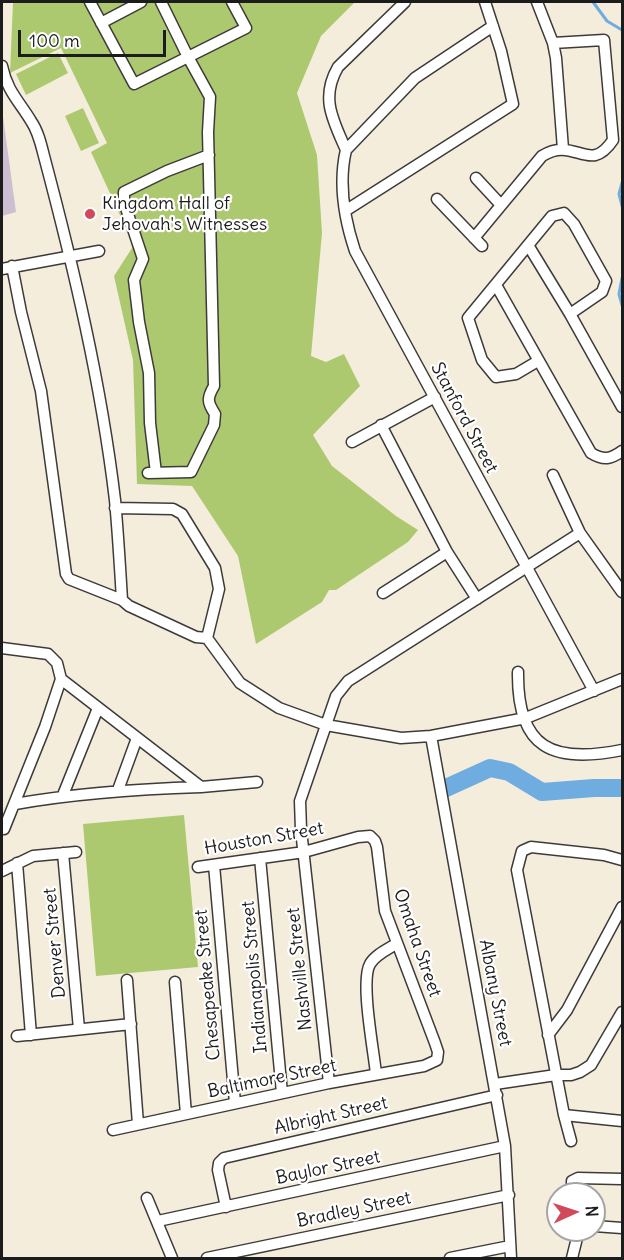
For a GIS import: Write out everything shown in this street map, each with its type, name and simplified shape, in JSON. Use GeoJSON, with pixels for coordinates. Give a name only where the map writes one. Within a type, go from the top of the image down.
{"type":"FeatureCollection","features":[{"type":"Feature","properties":{"kind":"street"},"geometry":{"type":"LineString","coordinates":[[90,2],[134,84],[246,28],[232,2]]}},
{"type":"Feature","properties":{"kind":"street"},"geometry":{"type":"LineString","coordinates":[[101,22],[141,2]]}},
{"type":"Feature","properties":{"kind":"street"},"geometry":{"type":"LineString","coordinates":[[164,2],[188,57],[210,97],[209,155],[214,386],[208,403],[215,414],[215,420],[191,472],[152,473],[149,373],[134,280],[143,259],[124,202],[124,192],[167,171],[209,155]]}},
{"type":"Feature","properties":{"kind":"street"},"geometry":{"type":"LineString","coordinates":[[405,2],[338,67],[330,80],[328,91],[333,120],[346,150],[415,78],[493,26]]}},
{"type":"Feature","properties":{"kind":"street"},"geometry":{"type":"LineString","coordinates":[[345,211],[513,104],[485,2]]}},
{"type":"Feature","properties":{"kind":"street"},"geometry":{"type":"LineString","coordinates":[[537,2],[553,44],[564,149]]}},
{"type":"Feature","properties":{"kind":"street"},"geometry":{"type":"LineString","coordinates":[[436,199],[478,242],[501,205],[542,156],[553,149],[596,156],[605,152],[613,140],[604,40],[553,44]]}},
{"type":"Feature","properties":{"kind":"street"},"geometry":{"type":"LineString","coordinates":[[2,66],[10,91],[32,122],[40,143],[70,255],[101,406],[115,508],[122,600]]}},
{"type":"Feature","properties":{"kind":"street","name":"Stanford Street"},"geometry":{"type":"LineString","coordinates":[[346,150],[342,176],[345,211],[347,227],[356,251],[594,691]]}},
{"type":"Feature","properties":{"kind":"street"},"geometry":{"type":"LineString","coordinates":[[476,178],[501,205]]}},
{"type":"Feature","properties":{"kind":"street"},"geometry":{"type":"LineString","coordinates":[[538,361],[516,374],[496,377],[482,360],[468,318],[552,216],[564,213],[574,224],[606,281],[602,292],[570,314]]}},
{"type":"Feature","properties":{"kind":"street"},"geometry":{"type":"LineString","coordinates":[[528,245],[622,407]]}},
{"type":"Feature","properties":{"kind":"street"},"geometry":{"type":"LineString","coordinates":[[99,251],[7,268],[41,391],[66,574],[69,579],[122,600],[129,606],[196,637],[207,638],[240,683],[279,708],[326,725],[401,738],[431,736],[525,718],[622,679]]}},
{"type":"Feature","properties":{"kind":"street"},"geometry":{"type":"LineString","coordinates":[[496,285],[591,453],[601,459],[612,458],[622,450]]}},
{"type":"Feature","properties":{"kind":"street"},"geometry":{"type":"LineString","coordinates":[[352,442],[435,397]]}},
{"type":"Feature","properties":{"kind":"street"},"geometry":{"type":"LineString","coordinates":[[381,425],[447,552],[477,599]]}},
{"type":"Feature","properties":{"kind":"street"},"geometry":{"type":"LineString","coordinates":[[553,474],[580,533],[622,592]]}},
{"type":"Feature","properties":{"kind":"street"},"geometry":{"type":"LineString","coordinates":[[115,508],[173,509],[182,514],[215,568],[219,589],[207,638]]}},
{"type":"Feature","properties":{"kind":"street","name":"Nashville Street"},"geometry":{"type":"LineString","coordinates":[[329,1083],[300,801],[336,696],[348,681],[580,533]]}},
{"type":"Feature","properties":{"kind":"street"},"geometry":{"type":"LineString","coordinates":[[383,593],[447,552]]}},
{"type":"Feature","properties":{"kind":"street"},"geometry":{"type":"LineString","coordinates":[[2,648],[48,654],[57,663],[61,679],[45,727],[4,829]]}},
{"type":"Feature","properties":{"kind":"street"},"geometry":{"type":"LineString","coordinates":[[519,672],[518,691],[525,718],[534,736],[548,750],[563,754],[592,756],[622,750]]}},
{"type":"Feature","properties":{"kind":"street"},"geometry":{"type":"LineString","coordinates":[[61,679],[201,787]]}},
{"type":"Feature","properties":{"kind":"street"},"geometry":{"type":"LineString","coordinates":[[63,795],[98,708]]}},
{"type":"Feature","properties":{"kind":"street","name":"Albany Street"},"geometry":{"type":"LineString","coordinates":[[431,736],[505,1146],[511,1258]]}},
{"type":"Feature","properties":{"kind":"street"},"geometry":{"type":"LineString","coordinates":[[118,790],[137,738]]}},
{"type":"Feature","properties":{"kind":"street"},"geometry":{"type":"LineString","coordinates":[[15,804],[63,795],[257,782]]}},
{"type":"Feature","properties":{"kind":"street","name":"Houston Street"},"geometry":{"type":"LineString","coordinates":[[198,867],[304,852],[358,837],[370,836]]}},
{"type":"Feature","properties":{"kind":"street","name":"Omaha Street"},"geometry":{"type":"LineString","coordinates":[[370,836],[377,848],[382,897],[396,944],[435,1043],[438,1052],[437,1060]]}},
{"type":"Feature","properties":{"kind":"street"},"geometry":{"type":"LineString","coordinates":[[571,1141],[548,1035],[517,870],[522,851],[531,848],[604,855],[622,860]]}},
{"type":"Feature","properties":{"kind":"street"},"geometry":{"type":"LineString","coordinates":[[2,871],[33,856],[76,852]]}},
{"type":"Feature","properties":{"kind":"street","name":"Denver Street"},"geometry":{"type":"LineString","coordinates":[[63,853],[79,1029]]}},
{"type":"Feature","properties":{"kind":"street","name":"Indianapolis Street"},"geometry":{"type":"LineString","coordinates":[[260,858],[282,1093]]}},
{"type":"Feature","properties":{"kind":"street"},"geometry":{"type":"LineString","coordinates":[[17,863],[31,1035]]}},
{"type":"Feature","properties":{"kind":"street","name":"Chesapeake Street"},"geometry":{"type":"LineString","coordinates":[[214,865],[235,1103]]}},
{"type":"Feature","properties":{"kind":"street"},"geometry":{"type":"LineString","coordinates":[[548,1035],[567,1010],[622,907]]}},
{"type":"Feature","properties":{"kind":"street"},"geometry":{"type":"LineString","coordinates":[[376,1074],[366,987],[367,971],[373,960],[396,944]]}},
{"type":"Feature","properties":{"kind":"street"},"geometry":{"type":"LineString","coordinates":[[127,980],[138,1124]]}},
{"type":"Feature","properties":{"kind":"street"},"geometry":{"type":"LineString","coordinates":[[175,982],[186,1114]]}},
{"type":"Feature","properties":{"kind":"street","name":"Albright Street"},"geometry":{"type":"LineString","coordinates":[[226,1207],[218,1170],[219,1163],[225,1158],[496,1089],[556,1075],[571,1075],[580,1072],[591,1065],[622,1012]]}},
{"type":"Feature","properties":{"kind":"street"},"geometry":{"type":"LineString","coordinates":[[17,1036],[130,1024]]}},
{"type":"Feature","properties":{"kind":"street","name":"Baltimore Street"},"geometry":{"type":"LineString","coordinates":[[113,1130],[329,1083],[424,1066],[437,1060]]}},
{"type":"Feature","properties":{"kind":"street"},"geometry":{"type":"LineString","coordinates":[[564,1115],[622,1120]]}},
{"type":"Feature","properties":{"kind":"street","name":"Baylor Street"},"geometry":{"type":"LineString","coordinates":[[158,1221],[505,1146]]}},
{"type":"Feature","properties":{"kind":"street"},"geometry":{"type":"LineString","coordinates":[[572,1182],[578,1178],[622,1179]]}},
{"type":"Feature","properties":{"kind":"street","name":"Bradley Street"},"geometry":{"type":"LineString","coordinates":[[207,1258],[509,1195]]}},
{"type":"Feature","properties":{"kind":"street"},"geometry":{"type":"LineString","coordinates":[[147,1198],[172,1258]]}},
{"type":"Feature","properties":{"kind":"street"},"geometry":{"type":"LineString","coordinates":[[606,1227],[622,1228]]}},
{"type":"Feature","properties":{"kind":"street"},"geometry":{"type":"LineString","coordinates":[[572,1258],[576,1242]]}},
{"type":"Feature","properties":{"kind":"street"},"geometry":{"type":"LineString","coordinates":[[450,1258],[510,1245]]}},
{"type":"Feature","properties":{"kind":"shaded area"},"geometry":{"type":"Polygon","coordinates":[[[2,109],[16,212],[2,216],[2,109]]]}},
{"type":"Feature","properties":{"kind":"green space"},"geometry":{"type":"Polygon","coordinates":[[[13,2],[355,2],[321,36],[297,93],[317,155],[322,233],[311,356],[326,362],[344,354],[360,386],[313,435],[332,466],[396,516],[418,530],[408,542],[336,590],[329,590],[322,602],[256,644],[238,556],[192,486],[137,484],[133,360],[114,276],[132,248],[131,239],[91,152],[107,143],[61,48],[10,73],[13,2]]]}},
{"type":"Feature","properties":{"kind":"green space"},"geometry":{"type":"Polygon","coordinates":[[[58,53],[68,73],[26,95],[16,74],[58,53]]]}},
{"type":"Feature","properties":{"kind":"green space"},"geometry":{"type":"Polygon","coordinates":[[[83,108],[99,143],[81,151],[65,116],[83,108]]]}},
{"type":"Feature","properties":{"kind":"green space"},"geometry":{"type":"Polygon","coordinates":[[[184,815],[198,967],[96,976],[83,824],[184,815]]]}},
{"type":"Feature","properties":{"kind":"waterway"},"geometry":{"type":"LineString","coordinates":[[593,2],[607,21],[622,30]]}},
{"type":"Feature","properties":{"kind":"waterway"},"geometry":{"type":"LineString","coordinates":[[622,183],[619,194],[622,206]]}},
{"type":"Feature","properties":{"kind":"waterway"},"geometry":{"type":"LineString","coordinates":[[622,278],[619,294],[622,305]]}},
{"type":"Feature","properties":{"kind":"waterway"},"geometry":{"type":"LineString","coordinates":[[446,788],[490,768],[509,772],[542,792],[622,788]]}},
{"type":"Feature","properties":{"kind":"place","name":"Kingdom Hall of Jehovah's Witnesses"},"geometry":{"type":"Point","coordinates":[90,214]}}]}
